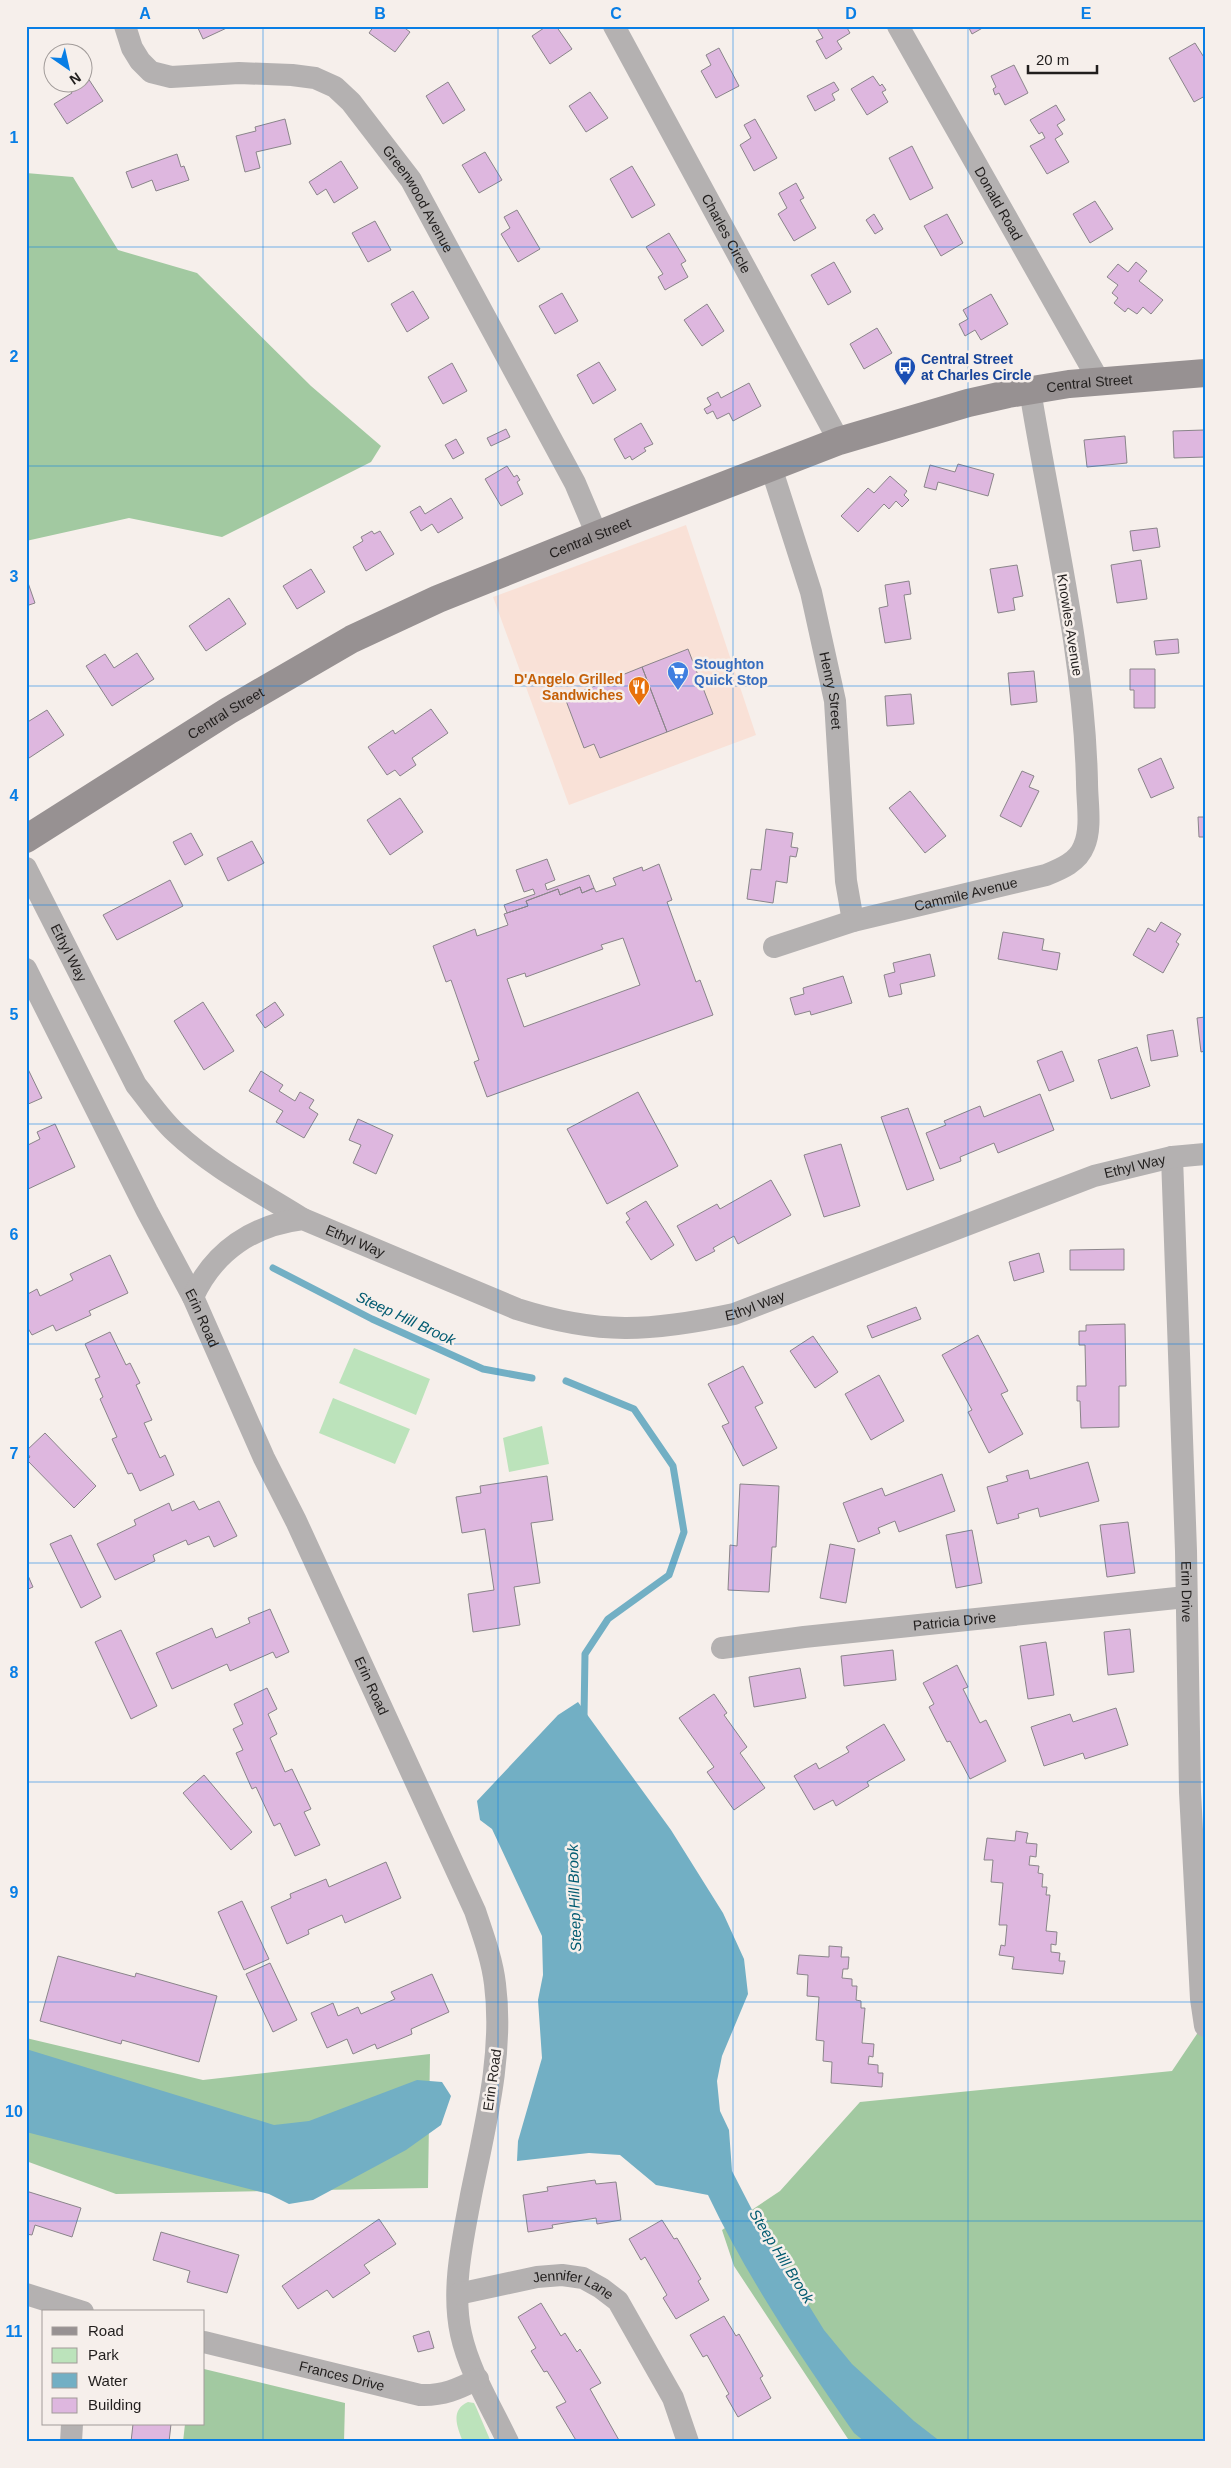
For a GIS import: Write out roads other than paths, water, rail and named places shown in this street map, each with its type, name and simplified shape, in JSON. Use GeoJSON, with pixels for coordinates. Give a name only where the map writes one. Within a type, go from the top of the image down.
{"type":"FeatureCollection","features":[{"type":"Feature","properties":{"kind":"main road","name":"Central Street"},"geometry":{"type":"LineString","coordinates":[[26,839],[219,716],[352,639],[438,599],[597,535],[839,441],[968,403],[1030,390],[1099,381],[1205,373]]}},
{"type":"Feature","properties":{"kind":"street","name":"Greenwood Avenue"},"geometry":{"type":"LineString","coordinates":[[125,26],[132,48],[140,61],[151,72],[171,77],[239,73],[315,78],[335,87],[351,102],[411,180],[575,483],[597,535]]}},
{"type":"Feature","properties":{"kind":"street","name":"Charles Circle"},"geometry":{"type":"LineString","coordinates":[[614,26],[839,441]]}},
{"type":"Feature","properties":{"kind":"street","name":"Donald Road"},"geometry":{"type":"LineString","coordinates":[[898,26],[1099,381]]}},
{"type":"Feature","properties":{"kind":"street","name":"Knowles Avenue"},"geometry":{"type":"LineString","coordinates":[[1030,390],[1077,651],[1082,708],[1088,833],[1084,847],[1076,859]]}},
{"type":"Feature","properties":{"kind":"street","name":"Henry Street"},"geometry":{"type":"LineString","coordinates":[[771,467],[812,592],[835,701],[846,881],[853,921]]}},
{"type":"Feature","properties":{"kind":"street","name":"Cammile Avenue"},"geometry":{"type":"LineString","coordinates":[[774,947],[853,921],[1046,875],[1063,868],[1076,859]]}},
{"type":"Feature","properties":{"kind":"street","name":"Ethyl Way"},"geometry":{"type":"LineString","coordinates":[[26,868],[136,1085],[176,1133],[213,1161],[303,1219],[539,1316],[597,1327],[654,1328],[686,1324],[734,1314],[1094,1176],[1172,1157],[1205,1154]]}},
{"type":"Feature","properties":{"kind":"street","name":"Erin Road"},"geometry":{"type":"LineString","coordinates":[[26,969],[147,1211],[193,1297],[264,1458],[296,1521],[476,1911],[486,1943],[495,1985],[497,2042],[489,2105],[462,2242],[458,2294],[461,2335],[478,2378],[508,2442]]}},
{"type":"Feature","properties":{"kind":"street","name":"Erin Drive"},"geometry":{"type":"LineString","coordinates":[[1172,1157],[1195,1550],[1186,1597],[1190,1792],[1205,2026]]}},
{"type":"Feature","properties":{"kind":"street"},"geometry":{"type":"LineString","coordinates":[[193,1297],[199,1284],[216,1260],[241,1239],[284,1221],[303,1219]]}},
{"type":"Feature","properties":{"kind":"street","name":"Patricia Drive"},"geometry":{"type":"LineString","coordinates":[[722,1648],[804,1636],[1186,1597]]}},
{"type":"Feature","properties":{"kind":"street","name":"Jennifer Lane"},"geometry":{"type":"LineString","coordinates":[[458,2294],[537,2277],[562,2275],[583,2278],[601,2288],[618,2301],[674,2398],[688,2442]]}},
{"type":"Feature","properties":{"kind":"street"},"geometry":{"type":"LineString","coordinates":[[26,2294],[77,2310]]}},
{"type":"Feature","properties":{"kind":"street","name":"Frances Drive"},"geometry":{"type":"LineString","coordinates":[[205,2342],[420,2395],[437,2396],[453,2392],[478,2378]]}},
{"type":"Feature","properties":{"kind":"street"},"geometry":{"type":"LineString","coordinates":[[71,2442],[72,2426]]}},
{"type":"Feature","properties":{"kind":"water"},"geometry":{"type":"Polygon","coordinates":[[[578,1702],[671,1830],[723,1913],[744,1959],[748,1994],[722,2056],[717,2081],[720,2111],[729,2130],[732,2171],[764,2233],[824,2330],[852,2364],[914,2421],[941,2442],[865,2442],[854,2433],[758,2287],[708,2195],[656,2185],[620,2155],[589,2153],[517,2161],[518,2141],[542,2058],[538,2000],[543,1975],[542,1936],[492,1829],[480,1820],[477,1801],[558,1715],[578,1702]]]}},
{"type":"Feature","properties":{"kind":"water"},"geometry":{"type":"Polygon","coordinates":[[[26,2049],[274,2125],[309,2121],[417,2080],[442,2082],[451,2096],[441,2125],[406,2150],[313,2200],[289,2204],[269,2194],[26,2132],[26,2049]]]}},
{"type":"Feature","properties":{"kind":"waterway","name":"Steep Hill Brook"},"geometry":{"type":"LineString","coordinates":[[273,1268],[372,1319],[483,1369],[532,1378]]}},
{"type":"Feature","properties":{"kind":"waterway","name":"Steep Hill Brook"},"geometry":{"type":"LineString","coordinates":[[566,1381],[634,1409],[673,1466],[684,1532],[669,1575],[608,1619],[585,1654],[584,1717]]}},
{"type":"Feature","properties":{"kind":"place","name":"Central Street at Charles Circle"},"geometry":{"type":"Point","coordinates":[905,386]}},
{"type":"Feature","properties":{"kind":"place","name":"Stoughton Quick Stop"},"geometry":{"type":"Point","coordinates":[678,691]}},
{"type":"Feature","properties":{"kind":"place","name":"D'Angelo Grilled Sandwiches"},"geometry":{"type":"Point","coordinates":[639,706]}}]}
